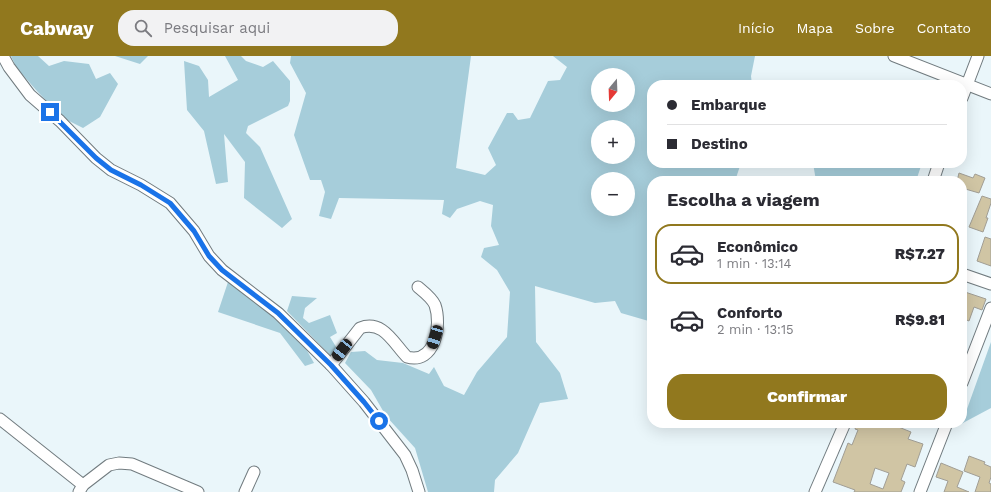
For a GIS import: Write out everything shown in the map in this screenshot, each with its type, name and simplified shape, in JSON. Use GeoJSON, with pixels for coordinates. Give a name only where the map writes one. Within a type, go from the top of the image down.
{"type":"FeatureCollection","features":[{"type":"Feature","properties":{"kind":"street"},"geometry":{"type":"LineString","coordinates":[[3,56],[9,67],[30,95],[60,121],[96,158],[111,170],[141,185],[170,203],[194,231],[209,256],[222,270],[278,313],[331,365],[364,402],[405,455],[412,470],[419,492]]}},
{"type":"Feature","properties":{"kind":"street"},"geometry":{"type":"LineString","coordinates":[[894,56],[954,80]]}},
{"type":"Feature","properties":{"kind":"street"},"geometry":{"type":"LineString","coordinates":[[978,56],[967,85],[991,94]]}},
{"type":"Feature","properties":{"kind":"street"},"geometry":{"type":"LineString","coordinates":[[967,276],[991,284]]}},
{"type":"Feature","properties":{"kind":"street"},"geometry":{"type":"LineString","coordinates":[[331,365],[360,328],[367,325],[379,327],[407,357],[418,358],[427,355],[432,348],[435,337],[437,314],[435,304],[418,287]]}},
{"type":"Feature","properties":{"kind":"street"},"geometry":{"type":"LineString","coordinates":[[967,371],[991,308]]}},
{"type":"Feature","properties":{"kind":"street"},"geometry":{"type":"LineString","coordinates":[[0,419],[82,488],[108,465],[119,463],[132,464],[198,492]]}},
{"type":"Feature","properties":{"kind":"street"},"geometry":{"type":"LineString","coordinates":[[815,492],[843,428]]}},
{"type":"Feature","properties":{"kind":"street"},"geometry":{"type":"LineString","coordinates":[[920,492],[945,428]]}},
{"type":"Feature","properties":{"kind":"street"},"geometry":{"type":"LineString","coordinates":[[245,492],[254,472]]}},
{"type":"Feature","properties":{"kind":"shaded area"},"geometry":{"type":"Polygon","coordinates":[[[11,56],[38,56],[49,66],[64,61],[89,64],[96,79],[110,73],[118,84],[100,117],[83,128],[63,118],[16,67],[11,56]]]}},
{"type":"Feature","properties":{"kind":"shaded area"},"geometry":{"type":"Polygon","coordinates":[[[115,56],[148,56],[140,64],[115,56]]]}},
{"type":"Feature","properties":{"kind":"shaded area"},"geometry":{"type":"Polygon","coordinates":[[[225,56],[241,56],[246,61],[263,67],[273,61],[290,81],[290,101],[288,106],[248,126],[246,133],[260,147],[292,219],[282,228],[244,198],[245,162],[224,134],[228,182],[216,184],[204,131],[187,110],[184,61],[199,66],[208,80],[209,97],[238,80],[225,56]]]}},
{"type":"Feature","properties":{"kind":"shaded area"},"geometry":{"type":"Polygon","coordinates":[[[291,56],[471,56],[456,168],[485,175],[496,165],[488,148],[507,113],[513,113],[518,120],[530,118],[548,81],[560,80],[567,67],[553,56],[755,56],[751,80],[647,80],[647,168],[739,168],[737,176],[647,176],[647,321],[621,313],[615,301],[595,303],[535,286],[536,342],[560,373],[568,399],[540,403],[518,453],[495,480],[494,492],[428,492],[415,448],[386,416],[371,390],[345,363],[351,352],[365,351],[377,360],[403,363],[429,374],[434,367],[444,386],[464,395],[477,372],[507,337],[510,292],[497,270],[481,257],[484,248],[499,245],[491,226],[493,205],[480,201],[457,209],[450,218],[442,214],[444,200],[339,198],[331,219],[319,216],[325,192],[321,180],[310,180],[294,135],[306,93],[290,63],[291,56]]]}},
{"type":"Feature","properties":{"kind":"shaded area"},"geometry":{"type":"Polygon","coordinates":[[[814,168],[920,168],[918,176],[815,176],[814,168]]]}},
{"type":"Feature","properties":{"kind":"shaded area"},"geometry":{"type":"Polygon","coordinates":[[[228,282],[274,316],[305,347],[314,363],[305,366],[280,333],[218,312],[228,282]]]}},
{"type":"Feature","properties":{"kind":"shaded area"},"geometry":{"type":"Polygon","coordinates":[[[292,296],[317,298],[305,308],[303,318],[309,323],[330,315],[337,333],[330,337],[338,350],[331,356],[287,311],[292,296]]]}},
{"type":"Feature","properties":{"kind":"shaded area"},"geometry":{"type":"Polygon","coordinates":[[[991,342],[991,408],[967,421],[967,409],[991,342]]]}},
{"type":"Feature","properties":{"kind":"building"},"geometry":{"type":"Polygon","coordinates":[[[959,173],[973,178],[975,174],[985,178],[979,193],[967,189],[967,176],[958,176],[959,173]]]}},
{"type":"Feature","properties":{"kind":"building"},"geometry":{"type":"Polygon","coordinates":[[[982,196],[991,199],[986,218],[988,218],[983,232],[969,227],[982,196]]]}},
{"type":"Feature","properties":{"kind":"building"},"geometry":{"type":"Polygon","coordinates":[[[985,237],[991,239],[991,266],[977,261],[985,237]]]}},
{"type":"Feature","properties":{"kind":"building"},"geometry":{"type":"Polygon","coordinates":[[[967,293],[986,299],[982,310],[974,307],[969,321],[967,320],[967,293]]]}},
{"type":"Feature","properties":{"kind":"building"},"geometry":{"type":"Polygon","coordinates":[[[855,428],[901,428],[911,432],[908,439],[923,444],[915,467],[907,464],[901,480],[905,482],[901,492],[854,492],[855,490],[833,482],[848,443],[852,445],[858,430],[855,428]],[[875,468],[870,484],[883,489],[889,473],[875,468]]]}},
{"type":"Feature","properties":{"kind":"building"},"geometry":{"type":"Polygon","coordinates":[[[969,456],[985,462],[984,464],[991,467],[991,477],[989,483],[991,484],[991,492],[975,492],[980,477],[964,471],[969,456]]]}},
{"type":"Feature","properties":{"kind":"building"},"geometry":{"type":"Polygon","coordinates":[[[941,463],[963,472],[957,487],[969,492],[944,492],[948,481],[936,477],[941,463]]]}},
{"type":"Feature","properties":{"kind":"route"},"geometry":{"type":"LineString","coordinates":[[50,112],[96,158],[111,170],[141,185],[170,203],[182,215],[194,231],[209,256],[222,270],[278,313],[331,365],[379,421]]}}]}
